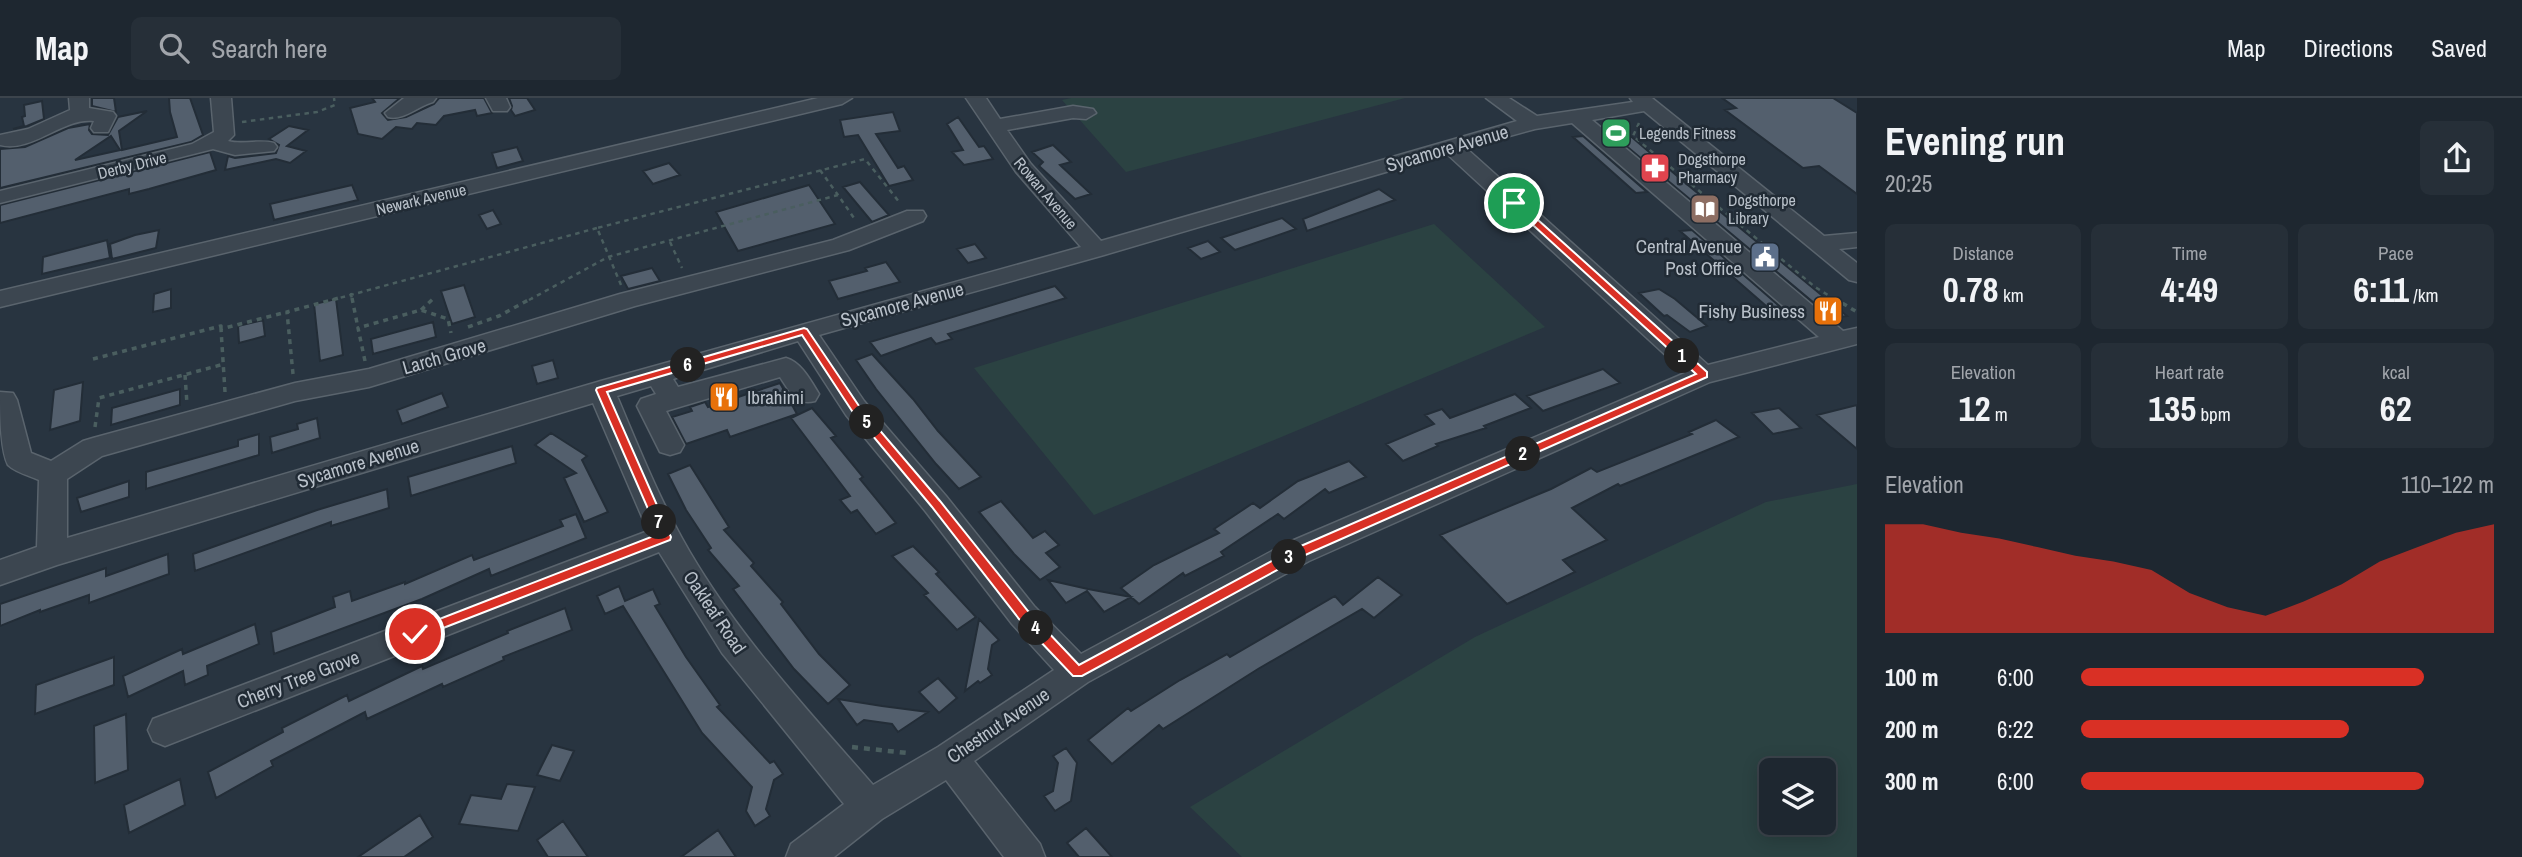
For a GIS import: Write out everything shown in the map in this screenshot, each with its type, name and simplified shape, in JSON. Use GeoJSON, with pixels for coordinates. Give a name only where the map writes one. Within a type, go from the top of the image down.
{"type":"FeatureCollection","features":[{"type":"Feature","properties":{"kind":"street"},"geometry":{"type":"LineString","coordinates":[[211,142],[225,135],[220,98]]}},
{"type":"Feature","properties":{"kind":"street"},"geometry":{"type":"LineString","coordinates":[[395,113],[411,102],[426,98]]}},
{"type":"Feature","properties":{"kind":"street","name":"Newark Avenue"},"geometry":{"type":"LineString","coordinates":[[0,299],[842,98]]}},
{"type":"Feature","properties":{"kind":"street","name":"Rowan Avenue"},"geometry":{"type":"LineString","coordinates":[[976,98],[1023,169],[1096,250]]}},
{"type":"Feature","properties":{"kind":"street"},"geometry":{"type":"LineString","coordinates":[[1496,98],[1533,123]]}},
{"type":"Feature","properties":{"kind":"street"},"geometry":{"type":"LineString","coordinates":[[6,140],[34,134],[80,106],[106,116],[101,128]]}},
{"type":"Feature","properties":{"kind":"street"},"geometry":{"type":"LineString","coordinates":[[1650,106],[1857,275]]}},
{"type":"Feature","properties":{"kind":"street","name":"Sycamore Avenue"},"geometry":{"type":"LineString","coordinates":[[0,573],[52,554],[601,390],[1451,146],[1533,123],[1578,118],[1623,107],[1650,106]]}},
{"type":"Feature","properties":{"kind":"street"},"geometry":{"type":"LineString","coordinates":[[995,125],[1073,112],[1086,113]]}},
{"type":"Feature","properties":{"kind":"street"},"geometry":{"type":"LineString","coordinates":[[1578,118],[1848,338]]}},
{"type":"Feature","properties":{"kind":"street"},"geometry":{"type":"LineString","coordinates":[[211,142],[235,149],[267,147]]}},
{"type":"Feature","properties":{"kind":"street","name":"Derby Drive"},"geometry":{"type":"LineString","coordinates":[[0,197],[199,148],[211,142]]}},
{"type":"Feature","properties":{"kind":"street"},"geometry":{"type":"LineString","coordinates":[[1451,146],[1703,375]]}},
{"type":"Feature","properties":{"kind":"street","name":"Larch Grove"},"geometry":{"type":"LineString","coordinates":[[52,474],[93,447],[295,392],[369,378],[464,342],[841,245],[914,213]]}},
{"type":"Feature","properties":{"kind":"street"},"geometry":{"type":"LineString","coordinates":[[1819,244],[1857,240]]}},
{"type":"Feature","properties":{"kind":"street"},"geometry":{"type":"LineString","coordinates":[[804,331],[855,408],[936,504],[1023,615],[1077,672]]}},
{"type":"Feature","properties":{"kind":"street","name":"Chestnut Avenue"},"geometry":{"type":"LineString","coordinates":[[804,857],[926,761],[1077,672],[1298,552],[1703,375],[1848,338]]}},
{"type":"Feature","properties":{"kind":"street"},"geometry":{"type":"LineString","coordinates":[[670,445],[650,406],[786,367],[806,394]]}},
{"type":"Feature","properties":{"kind":"street"},"geometry":{"type":"LineString","coordinates":[[657,374],[673,398]]}},
{"type":"Feature","properties":{"kind":"street","name":"Oakleaf Road"},"geometry":{"type":"LineString","coordinates":[[601,390],[666,537],[716,618],[760,677],[869,807]]}},
{"type":"Feature","properties":{"kind":"street"},"geometry":{"type":"LineString","coordinates":[[4,400],[19,459],[52,474],[52,554]]}},
{"type":"Feature","properties":{"kind":"street","name":"Cherry Tree Grove"},"geometry":{"type":"LineString","coordinates":[[165,730],[666,537]]}},
{"type":"Feature","properties":{"kind":"street"},"geometry":{"type":"LineString","coordinates":[[926,761],[1027,857]]}},
{"type":"Feature","properties":{"kind":"path"},"geometry":{"type":"LineString","coordinates":[[223,125],[317,112],[335,106],[334,98]]}},
{"type":"Feature","properties":{"kind":"path"},"geometry":{"type":"LineString","coordinates":[[1650,106],[1634,129],[1633,136],[1815,287],[1857,312]]}},
{"type":"Feature","properties":{"kind":"path"},"geometry":{"type":"LineString","coordinates":[[93,359],[287,312],[865,159],[906,210],[914,213]]}},
{"type":"Feature","properties":{"kind":"path"},"geometry":{"type":"LineString","coordinates":[[820,170],[860,226]]}},
{"type":"Feature","properties":{"kind":"path"},"geometry":{"type":"LineString","coordinates":[[421,310],[448,319],[451,333],[499,316],[608,257],[838,195]]}},
{"type":"Feature","properties":{"kind":"path"},"geometry":{"type":"LineString","coordinates":[[597,228],[628,300]]}},
{"type":"Feature","properties":{"kind":"path"},"geometry":{"type":"LineString","coordinates":[[670,242],[689,283]]}},
{"type":"Feature","properties":{"kind":"path"},"geometry":{"type":"LineString","coordinates":[[351,293],[369,378]]}},
{"type":"Feature","properties":{"kind":"path"},"geometry":{"type":"LineString","coordinates":[[358,328],[421,310],[434,298]]}},
{"type":"Feature","properties":{"kind":"path"},"geometry":{"type":"LineString","coordinates":[[287,312],[295,392]]}},
{"type":"Feature","properties":{"kind":"path"},"geometry":{"type":"LineString","coordinates":[[221,328],[226,397]]}},
{"type":"Feature","properties":{"kind":"path"},"geometry":{"type":"LineString","coordinates":[[93,447],[99,398],[224,364]]}},
{"type":"Feature","properties":{"kind":"path"},"geometry":{"type":"LineString","coordinates":[[186,374],[188,421]]}},
{"type":"Feature","properties":{"kind":"path"},"geometry":{"type":"LineString","coordinates":[[852,756],[845,746],[926,761]]}},
{"type":"Feature","properties":{"kind":"path"},"geometry":{"type":"LineString","coordinates":[[895,761],[926,761]]}},
{"type":"Feature","properties":{"kind":"green space"},"geometry":{"type":"Polygon","coordinates":[[[1405,98],[1126,172],[1062,100],[1405,98]]]}},
{"type":"Feature","properties":{"kind":"green space"},"geometry":{"type":"Polygon","coordinates":[[[1434,224],[1545,327],[1094,515],[974,368],[1434,224]]]}},
{"type":"Feature","properties":{"kind":"green space"},"geometry":{"type":"Polygon","coordinates":[[[1857,484],[1857,857],[1242,857],[1190,807],[1475,637],[1766,502],[1857,484]]]}},
{"type":"Feature","properties":{"kind":"building"},"geometry":{"type":"Polygon","coordinates":[[[92,98],[114,98],[116,112],[92,106],[92,98]]]}},
{"type":"Feature","properties":{"kind":"building"},"geometry":{"type":"Polygon","coordinates":[[[169,98],[190,98],[203,135],[191,142],[0,188],[0,149],[25,147],[68,128],[90,124],[89,130],[92,134],[108,135],[118,117],[147,111],[119,131],[122,150],[177,137],[169,98]],[[111,136],[75,160],[120,150],[111,136]]]}},
{"type":"Feature","properties":{"kind":"building"},"geometry":{"type":"Polygon","coordinates":[[[372,98],[400,98],[382,113],[388,120],[406,117],[434,104],[439,98],[484,98],[492,113],[477,116],[475,110],[444,116],[436,125],[417,123],[412,129],[396,127],[382,139],[358,134],[350,108],[375,102],[372,98]]]}},
{"type":"Feature","properties":{"kind":"building"},"geometry":{"type":"Polygon","coordinates":[[[509,98],[527,98],[535,110],[515,116],[509,98]]]}},
{"type":"Feature","properties":{"kind":"building"},"geometry":{"type":"Polygon","coordinates":[[[1722,98],[1833,98],[1857,113],[1857,194],[1819,166],[1803,168],[1725,110],[1736,108],[1722,98]]]}},
{"type":"Feature","properties":{"kind":"building"},"geometry":{"type":"Polygon","coordinates":[[[42,101],[44,119],[27,126],[13,129],[24,126],[24,105],[42,101]]]}},
{"type":"Feature","properties":{"kind":"building"},"geometry":{"type":"Polygon","coordinates":[[[893,112],[900,131],[876,134],[898,168],[904,166],[913,180],[889,186],[858,135],[844,137],[840,120],[893,112]]]}},
{"type":"Feature","properties":{"kind":"building"},"geometry":{"type":"Polygon","coordinates":[[[958,117],[979,147],[984,146],[993,159],[964,165],[952,152],[963,150],[947,124],[958,117]]]}},
{"type":"Feature","properties":{"kind":"building"},"geometry":{"type":"Polygon","coordinates":[[[289,126],[308,130],[287,146],[306,151],[290,163],[276,159],[225,170],[228,156],[235,158],[276,153],[279,145],[269,139],[289,126]]]}},
{"type":"Feature","properties":{"kind":"building"},"geometry":{"type":"Polygon","coordinates":[[[1620,127],[1847,316],[1832,318],[1606,129],[1620,127]]]}},
{"type":"Feature","properties":{"kind":"building"},"geometry":{"type":"Polygon","coordinates":[[[1583,136],[1647,192],[1636,193],[1573,137],[1583,136]]]}},
{"type":"Feature","properties":{"kind":"building"},"geometry":{"type":"Polygon","coordinates":[[[1053,145],[1071,162],[1060,165],[1091,194],[1075,199],[1039,166],[1043,162],[1032,152],[1053,145]]]}},
{"type":"Feature","properties":{"kind":"building"},"geometry":{"type":"Polygon","coordinates":[[[517,147],[523,161],[497,168],[492,153],[517,147]]]}},
{"type":"Feature","properties":{"kind":"building"},"geometry":{"type":"Polygon","coordinates":[[[210,152],[216,170],[129,194],[129,189],[0,223],[0,205],[210,152]]]}},
{"type":"Feature","properties":{"kind":"building"},"geometry":{"type":"Polygon","coordinates":[[[669,163],[680,175],[653,184],[643,171],[669,163]]]}},
{"type":"Feature","properties":{"kind":"building"},"geometry":{"type":"Polygon","coordinates":[[[860,182],[889,215],[872,222],[843,187],[860,182]]]}},
{"type":"Feature","properties":{"kind":"building"},"geometry":{"type":"Polygon","coordinates":[[[352,185],[358,200],[274,220],[270,204],[352,185]]]}},
{"type":"Feature","properties":{"kind":"building"},"geometry":{"type":"Polygon","coordinates":[[[809,185],[835,224],[738,251],[716,212],[809,185]]]}},
{"type":"Feature","properties":{"kind":"building"},"geometry":{"type":"Polygon","coordinates":[[[1379,189],[1395,200],[1307,231],[1303,219],[1379,189]]]}},
{"type":"Feature","properties":{"kind":"building"},"geometry":{"type":"Polygon","coordinates":[[[493,210],[501,224],[487,229],[479,215],[493,210]]]}},
{"type":"Feature","properties":{"kind":"building"},"geometry":{"type":"Polygon","coordinates":[[[1282,218],[1296,229],[1235,250],[1221,238],[1282,218]]]}},
{"type":"Feature","properties":{"kind":"building"},"geometry":{"type":"Polygon","coordinates":[[[159,230],[156,248],[112,259],[110,244],[159,230]]]}},
{"type":"Feature","properties":{"kind":"building"},"geometry":{"type":"Polygon","coordinates":[[[1692,230],[1792,317],[1781,319],[1680,231],[1692,230]]]}},
{"type":"Feature","properties":{"kind":"building"},"geometry":{"type":"Polygon","coordinates":[[[107,240],[110,258],[42,274],[43,257],[107,240]]]}},
{"type":"Feature","properties":{"kind":"building"},"geometry":{"type":"Polygon","coordinates":[[[1208,241],[1220,252],[1201,259],[1188,248],[1208,241]]]}},
{"type":"Feature","properties":{"kind":"building"},"geometry":{"type":"Polygon","coordinates":[[[975,244],[986,258],[968,263],[957,249],[975,244]]]}},
{"type":"Feature","properties":{"kind":"building"},"geometry":{"type":"Polygon","coordinates":[[[886,262],[900,282],[838,299],[829,281],[867,271],[865,268],[886,262]]]}},
{"type":"Feature","properties":{"kind":"building"},"geometry":{"type":"Polygon","coordinates":[[[652,268],[660,281],[628,289],[621,276],[652,268]]]}},
{"type":"Feature","properties":{"kind":"building"},"geometry":{"type":"Polygon","coordinates":[[[464,285],[475,317],[452,324],[441,291],[464,285]]]}},
{"type":"Feature","properties":{"kind":"building"},"geometry":{"type":"Polygon","coordinates":[[[1055,286],[1066,298],[948,334],[952,339],[936,344],[931,338],[881,356],[870,342],[1055,286]]]}},
{"type":"Feature","properties":{"kind":"building"},"geometry":{"type":"Polygon","coordinates":[[[171,289],[171,308],[153,312],[154,294],[171,289]]]}},
{"type":"Feature","properties":{"kind":"building"},"geometry":{"type":"Polygon","coordinates":[[[1659,289],[1707,326],[1690,332],[1667,315],[1664,316],[1639,293],[1659,289]]]}},
{"type":"Feature","properties":{"kind":"building"},"geometry":{"type":"Polygon","coordinates":[[[336,299],[343,355],[320,361],[314,304],[336,299]]]}},
{"type":"Feature","properties":{"kind":"building"},"geometry":{"type":"Polygon","coordinates":[[[263,320],[265,336],[239,343],[238,326],[263,320]]]}},
{"type":"Feature","properties":{"kind":"building"},"geometry":{"type":"Polygon","coordinates":[[[433,322],[436,337],[373,354],[371,339],[433,322]]]}},
{"type":"Feature","properties":{"kind":"building"},"geometry":{"type":"Polygon","coordinates":[[[872,354],[981,477],[959,489],[936,464],[856,360],[872,354]]]}},
{"type":"Feature","properties":{"kind":"building"},"geometry":{"type":"Polygon","coordinates":[[[553,360],[558,378],[537,384],[532,366],[553,360]]]}},
{"type":"Feature","properties":{"kind":"building"},"geometry":{"type":"Polygon","coordinates":[[[1603,369],[1620,383],[1543,411],[1527,396],[1603,369]]]}},
{"type":"Feature","properties":{"kind":"building"},"geometry":{"type":"Polygon","coordinates":[[[83,382],[80,421],[50,430],[54,390],[83,382]]]}},
{"type":"Feature","properties":{"kind":"building"},"geometry":{"type":"Polygon","coordinates":[[[780,383],[797,414],[730,437],[727,430],[686,444],[672,417],[692,411],[690,407],[705,402],[708,407],[780,383]]]}},
{"type":"Feature","properties":{"kind":"building"},"geometry":{"type":"Polygon","coordinates":[[[180,389],[180,405],[111,425],[112,408],[180,389]]]}},
{"type":"Feature","properties":{"kind":"building"},"geometry":{"type":"Polygon","coordinates":[[[442,393],[448,407],[402,424],[397,410],[442,393]]]}},
{"type":"Feature","properties":{"kind":"building"},"geometry":{"type":"Polygon","coordinates":[[[1515,394],[1531,408],[1484,426],[1486,428],[1436,444],[1438,446],[1403,461],[1386,444],[1434,424],[1425,415],[1442,409],[1450,418],[1515,394]]]}},
{"type":"Feature","properties":{"kind":"building"},"geometry":{"type":"Polygon","coordinates":[[[1857,405],[1857,449],[1817,415],[1857,405]]]}},
{"type":"Feature","properties":{"kind":"building"},"geometry":{"type":"Polygon","coordinates":[[[812,408],[836,436],[831,438],[863,477],[860,479],[896,523],[876,534],[857,510],[851,513],[840,500],[850,496],[791,418],[812,408]]]}},
{"type":"Feature","properties":{"kind":"building"},"geometry":{"type":"Polygon","coordinates":[[[1779,408],[1801,428],[1773,434],[1752,413],[1779,408]]]}},
{"type":"Feature","properties":{"kind":"building"},"geometry":{"type":"Polygon","coordinates":[[[317,418],[320,438],[272,453],[270,437],[298,429],[297,424],[317,418]]]}},
{"type":"Feature","properties":{"kind":"building"},"geometry":{"type":"Polygon","coordinates":[[[1716,420],[1739,437],[1620,486],[1618,484],[1572,508],[1607,540],[1563,560],[1575,572],[1507,604],[1440,535],[1551,489],[1591,468],[1597,472],[1692,434],[1689,432],[1716,420]]]}},
{"type":"Feature","properties":{"kind":"building"},"geometry":{"type":"Polygon","coordinates":[[[551,433],[587,456],[582,460],[608,512],[584,522],[564,478],[576,473],[535,445],[551,433]]]}},
{"type":"Feature","properties":{"kind":"building"},"geometry":{"type":"Polygon","coordinates":[[[259,434],[259,455],[146,489],[146,472],[238,446],[238,440],[259,434]]]}},
{"type":"Feature","properties":{"kind":"building"},"geometry":{"type":"Polygon","coordinates":[[[512,446],[516,463],[411,496],[408,477],[512,446]]]}},
{"type":"Feature","properties":{"kind":"building"},"geometry":{"type":"Polygon","coordinates":[[[1349,461],[1366,477],[1329,493],[1325,489],[1284,519],[1278,514],[1221,552],[1224,556],[1185,576],[1183,573],[1139,604],[1121,588],[1154,565],[1219,533],[1214,529],[1253,503],[1260,508],[1298,481],[1349,461]]]}},
{"type":"Feature","properties":{"kind":"building"},"geometry":{"type":"Polygon","coordinates":[[[690,465],[729,527],[724,530],[754,563],[751,566],[783,602],[781,604],[819,654],[850,685],[828,704],[794,669],[733,589],[739,586],[708,550],[711,548],[686,510],[668,474],[690,465]]]}},
{"type":"Feature","properties":{"kind":"building"},"geometry":{"type":"Polygon","coordinates":[[[129,481],[129,497],[81,512],[77,498],[129,481]]]}},
{"type":"Feature","properties":{"kind":"building"},"geometry":{"type":"Polygon","coordinates":[[[387,489],[389,508],[331,526],[331,522],[195,571],[193,554],[317,510],[387,489]]]}},
{"type":"Feature","properties":{"kind":"building"},"geometry":{"type":"Polygon","coordinates":[[[1001,501],[1033,538],[1045,531],[1059,545],[1046,553],[1060,567],[1040,580],[1014,554],[979,512],[1001,501]]]}},
{"type":"Feature","properties":{"kind":"building"},"geometry":{"type":"Polygon","coordinates":[[[576,514],[586,538],[491,576],[489,569],[422,599],[274,654],[271,632],[335,607],[333,597],[350,591],[352,601],[405,584],[472,555],[474,560],[563,526],[560,520],[576,514]]]}},
{"type":"Feature","properties":{"kind":"building"},"geometry":{"type":"Polygon","coordinates":[[[913,546],[939,572],[936,574],[976,617],[957,630],[924,595],[928,593],[892,556],[913,546]]]}},
{"type":"Feature","properties":{"kind":"building"},"geometry":{"type":"Polygon","coordinates":[[[168,554],[169,574],[89,603],[89,595],[0,626],[0,604],[106,568],[106,576],[168,554]]]}},
{"type":"Feature","properties":{"kind":"building"},"geometry":{"type":"Polygon","coordinates":[[[1378,577],[1402,595],[1374,618],[1362,609],[1258,669],[1163,729],[1159,725],[1112,764],[1088,740],[1128,708],[1131,711],[1180,680],[1227,654],[1230,657],[1335,596],[1343,605],[1378,577]]]}},
{"type":"Feature","properties":{"kind":"building"},"geometry":{"type":"Polygon","coordinates":[[[1048,580],[1131,597],[1104,612],[1087,591],[1066,603],[1048,580]]]}},
{"type":"Feature","properties":{"kind":"building"},"geometry":{"type":"Polygon","coordinates":[[[619,586],[625,601],[653,589],[660,604],[655,606],[720,705],[717,707],[770,763],[774,761],[783,774],[774,780],[766,809],[770,816],[755,826],[746,811],[752,787],[702,733],[623,606],[605,614],[597,596],[619,586]]]}},
{"type":"Feature","properties":{"kind":"building"},"geometry":{"type":"Polygon","coordinates":[[[565,608],[572,630],[503,657],[504,660],[443,687],[442,684],[367,719],[365,712],[271,761],[273,766],[216,798],[208,772],[283,732],[282,728],[347,695],[349,701],[422,666],[423,669],[565,608]]]}},
{"type":"Feature","properties":{"kind":"building"},"geometry":{"type":"Polygon","coordinates":[[[979,619],[999,640],[992,645],[988,669],[992,675],[965,691],[979,619]]]}},
{"type":"Feature","properties":{"kind":"building"},"geometry":{"type":"Polygon","coordinates":[[[255,624],[259,644],[207,666],[208,675],[185,685],[183,671],[128,697],[123,676],[182,649],[183,654],[255,624]]]}},
{"type":"Feature","properties":{"kind":"building"},"geometry":{"type":"Polygon","coordinates":[[[114,657],[114,685],[35,714],[36,685],[114,657]]]}},
{"type":"Feature","properties":{"kind":"building"},"geometry":{"type":"Polygon","coordinates":[[[938,678],[957,698],[939,713],[919,692],[938,678]]]}},
{"type":"Feature","properties":{"kind":"building"},"geometry":{"type":"Polygon","coordinates":[[[838,699],[928,712],[898,732],[892,724],[864,720],[857,725],[838,699]]]}},
{"type":"Feature","properties":{"kind":"building"},"geometry":{"type":"Polygon","coordinates":[[[126,714],[128,770],[95,783],[94,726],[126,714]]]}},
{"type":"Feature","properties":{"kind":"building"},"geometry":{"type":"Polygon","coordinates":[[[552,745],[574,751],[560,781],[537,775],[552,745]]]}},
{"type":"Feature","properties":{"kind":"building"},"geometry":{"type":"Polygon","coordinates":[[[1066,748],[1077,763],[1071,801],[1055,811],[1044,796],[1053,791],[1058,763],[1053,756],[1066,748]]]}},
{"type":"Feature","properties":{"kind":"building"},"geometry":{"type":"Polygon","coordinates":[[[180,779],[185,805],[129,833],[124,805],[180,779]]]}},
{"type":"Feature","properties":{"kind":"building"},"geometry":{"type":"Polygon","coordinates":[[[507,784],[535,787],[518,831],[459,824],[471,795],[501,799],[507,784]]]}},
{"type":"Feature","properties":{"kind":"building"},"geometry":{"type":"Polygon","coordinates":[[[420,815],[433,837],[404,857],[358,857],[420,815]]]}},
{"type":"Feature","properties":{"kind":"building"},"geometry":{"type":"Polygon","coordinates":[[[563,821],[588,857],[548,857],[537,840],[563,821]]]}},
{"type":"Feature","properties":{"kind":"building"},"geometry":{"type":"Polygon","coordinates":[[[1086,828],[1112,857],[1079,857],[1067,843],[1086,828]]]}},
{"type":"Feature","properties":{"kind":"building"},"geometry":{"type":"Polygon","coordinates":[[[718,830],[736,857],[681,857],[718,830]]]}},
{"type":"Feature","properties":{"kind":"place","name":"Legends Fitness"},"geometry":{"type":"Point","coordinates":[1616,133]}},
{"type":"Feature","properties":{"kind":"place","name":"Dogsthorpe Pharmacy"},"geometry":{"type":"Point","coordinates":[1655,168]}},
{"type":"Feature","properties":{"kind":"place","name":"Dogsthorpe Library"},"geometry":{"type":"Point","coordinates":[1705,209]}},
{"type":"Feature","properties":{"kind":"place","name":"Central Avenue Post Office"},"geometry":{"type":"Point","coordinates":[1765,257]}},
{"type":"Feature","properties":{"kind":"place","name":"Fishy Business"},"geometry":{"type":"Point","coordinates":[1828,311]}},
{"type":"Feature","properties":{"kind":"place","name":"Ibrahimi"},"geometry":{"type":"Point","coordinates":[724,397]}},
{"type":"Feature","properties":{"kind":"route"},"geometry":{"type":"LineString","coordinates":[[415,634],[666,537],[601,390],[804,331],[855,408],[936,504],[1023,615],[1077,672],[1298,552],[1703,375],[1514,203]]}}]}
